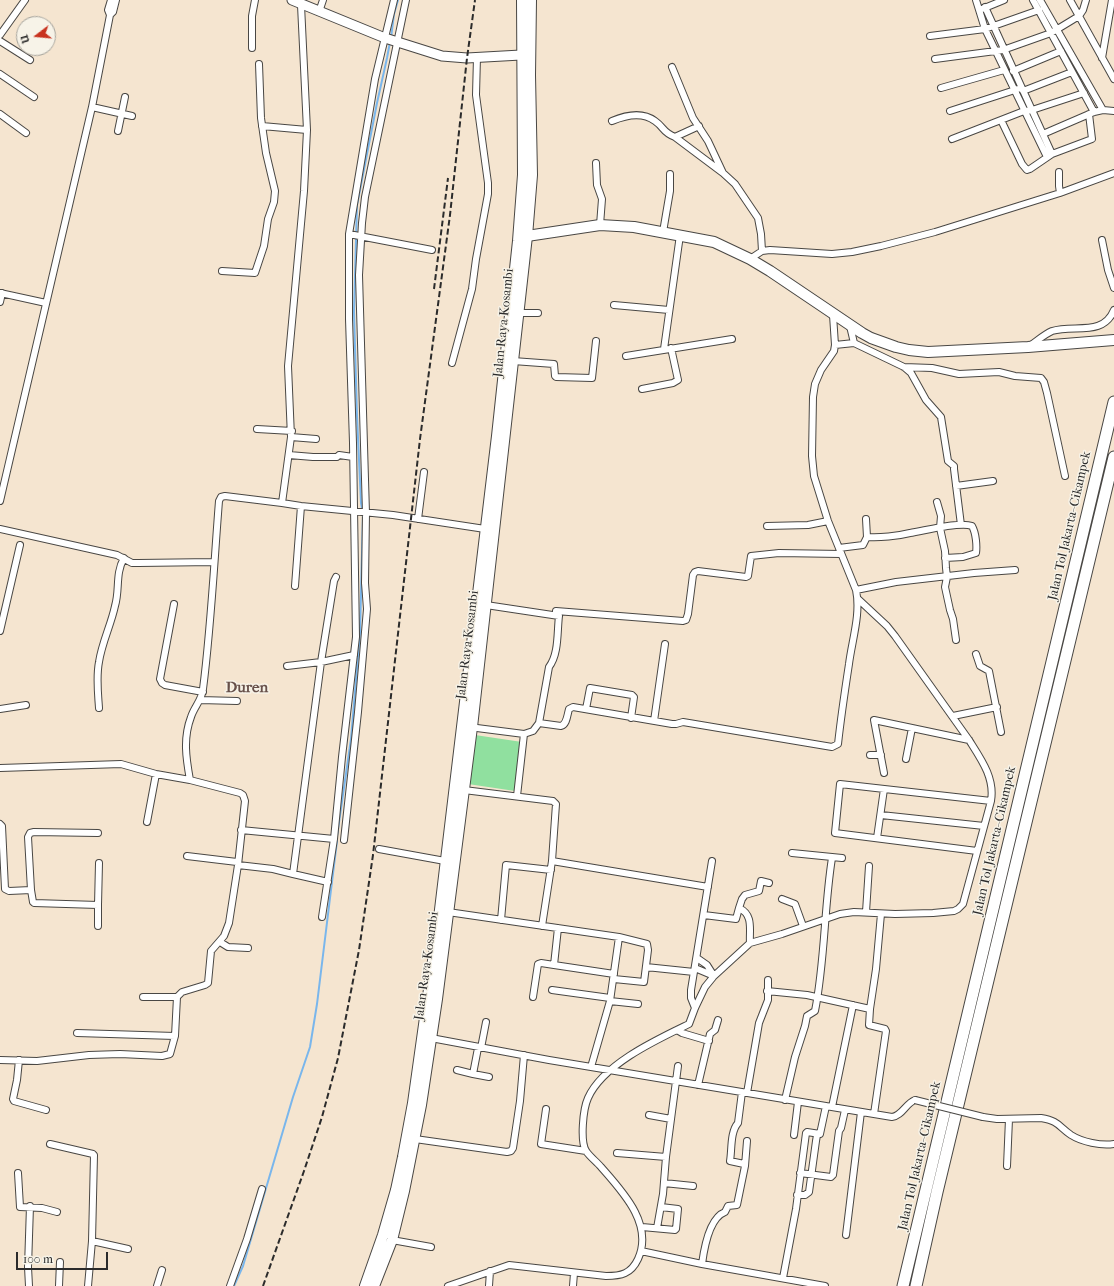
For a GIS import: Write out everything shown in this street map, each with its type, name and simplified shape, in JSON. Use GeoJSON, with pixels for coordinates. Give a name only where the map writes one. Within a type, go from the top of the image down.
{"type":"FeatureCollection","features":[{"type":"Feature","properties":{"kind":"highway","name":"Jalan Tol Jakarta–Cikampek"},"geometry":{"type":"LineString","coordinates":[[903,1286],[1114,402]]}},
{"type":"Feature","properties":{"kind":"highway","name":"Jalan Tol Jakarta–Cikampek"},"geometry":{"type":"LineString","coordinates":[[916,1286],[937,1192],[1114,457]]}},
{"type":"Feature","properties":{"kind":"main road"},"geometry":{"type":"LineString","coordinates":[[292,0],[301,5],[391,40],[442,56],[463,58],[521,55]]}},
{"type":"Feature","properties":{"kind":"main road","name":"Jalan Raya Kosambi"},"geometry":{"type":"LineString","coordinates":[[365,1286],[383,1235],[396,1190],[403,1157],[445,917],[464,790],[467,726],[485,529],[518,241],[523,175],[521,55],[522,0]]}},
{"type":"Feature","properties":{"kind":"main road","name":"Jalan Raya Kosambi"},"geometry":{"type":"LineString","coordinates":[[374,1286],[392,1240],[415,1139],[430,1038],[445,917],[445,861],[486,605],[519,313],[532,175],[530,75],[531,0]]}},
{"type":"Feature","properties":{"kind":"main road"},"geometry":{"type":"LineString","coordinates":[[527,236],[600,225],[634,227],[714,242],[750,258],[833,315],[871,338],[896,347],[919,352],[1028,347],[1114,340]]}},
{"type":"Feature","properties":{"kind":"street"},"geometry":{"type":"LineString","coordinates":[[0,35],[25,0]]}},
{"type":"Feature","properties":{"kind":"street"},"geometry":{"type":"LineString","coordinates":[[110,0],[108,10],[110,15]]}},
{"type":"Feature","properties":{"kind":"street"},"geometry":{"type":"LineString","coordinates":[[0,501],[92,107],[110,15],[113,12],[116,0]]}},
{"type":"Feature","properties":{"kind":"street"},"geometry":{"type":"LineString","coordinates":[[252,48],[252,16],[255,0]]}},
{"type":"Feature","properties":{"kind":"street"},"geometry":{"type":"LineString","coordinates":[[319,12],[323,0]]}},
{"type":"Feature","properties":{"kind":"street"},"geometry":{"type":"LineString","coordinates":[[344,840],[341,810],[361,638],[359,275],[355,236],[365,197],[387,81],[394,0]]}},
{"type":"Feature","properties":{"kind":"street"},"geometry":{"type":"LineString","coordinates":[[322,917],[334,839],[341,810],[359,651],[367,609],[361,583],[360,513],[353,457],[349,319],[355,236],[376,79],[406,0]]}},
{"type":"Feature","properties":{"kind":"street"},"geometry":{"type":"LineString","coordinates":[[976,0],[993,27],[1004,50],[1043,134],[1049,155]]}},
{"type":"Feature","properties":{"kind":"street"},"geometry":{"type":"LineString","coordinates":[[982,9],[1004,0]]}},
{"type":"Feature","properties":{"kind":"street"},"geometry":{"type":"LineString","coordinates":[[1001,120],[1022,164],[1027,170],[1049,155],[1092,139],[1092,113],[1084,93],[1033,0]]}},
{"type":"Feature","properties":{"kind":"street"},"geometry":{"type":"LineString","coordinates":[[1040,0],[1103,110]]}},
{"type":"Feature","properties":{"kind":"street"},"geometry":{"type":"LineString","coordinates":[[1070,0],[1114,79]]}},
{"type":"Feature","properties":{"kind":"street"},"geometry":{"type":"LineString","coordinates":[[935,59],[1004,50],[1051,33],[1079,16],[1086,0]]}},
{"type":"Feature","properties":{"kind":"street"},"geometry":{"type":"LineString","coordinates":[[1102,58],[1112,0]]}},
{"type":"Feature","properties":{"kind":"street"},"geometry":{"type":"LineString","coordinates":[[282,503],[292,434],[288,366],[304,191],[307,130],[301,5]]}},
{"type":"Feature","properties":{"kind":"street"},"geometry":{"type":"LineString","coordinates":[[982,9],[985,28],[1004,70],[1024,111],[1049,155]]}},
{"type":"Feature","properties":{"kind":"street"},"geometry":{"type":"LineString","coordinates":[[930,36],[993,27],[1039,10]]}},
{"type":"Feature","properties":{"kind":"street"},"geometry":{"type":"LineString","coordinates":[[0,41],[30,60]]}},
{"type":"Feature","properties":{"kind":"street"},"geometry":{"type":"LineString","coordinates":[[1013,71],[1061,51]]}},
{"type":"Feature","properties":{"kind":"street"},"geometry":{"type":"LineString","coordinates":[[452,363],[472,288],[488,194],[488,183],[476,95],[477,57]]}},
{"type":"Feature","properties":{"kind":"street"},"geometry":{"type":"LineString","coordinates":[[222,271],[255,273],[264,246],[268,219],[274,202],[275,191],[266,154],[260,110],[259,64]]}},
{"type":"Feature","properties":{"kind":"street"},"geometry":{"type":"LineString","coordinates":[[672,67],[693,118],[717,157],[723,173]]}},
{"type":"Feature","properties":{"kind":"street"},"geometry":{"type":"LineString","coordinates":[[941,88],[1004,70]]}},
{"type":"Feature","properties":{"kind":"street"},"geometry":{"type":"LineString","coordinates":[[950,111],[1072,72]]}},
{"type":"Feature","properties":{"kind":"street"},"geometry":{"type":"LineString","coordinates":[[0,74],[34,97]]}},
{"type":"Feature","properties":{"kind":"street"},"geometry":{"type":"LineString","coordinates":[[376,79],[387,81]]}},
{"type":"Feature","properties":{"kind":"street"},"geometry":{"type":"LineString","coordinates":[[1078,83],[1086,79]]}},
{"type":"Feature","properties":{"kind":"street"},"geometry":{"type":"LineString","coordinates":[[952,139],[1024,111],[1032,110],[1084,93]]}},
{"type":"Feature","properties":{"kind":"street"},"geometry":{"type":"LineString","coordinates":[[118,131],[125,97]]}},
{"type":"Feature","properties":{"kind":"street"},"geometry":{"type":"LineString","coordinates":[[92,107],[132,116]]}},
{"type":"Feature","properties":{"kind":"street"},"geometry":{"type":"LineString","coordinates":[[1043,134],[1092,113],[1103,110],[1114,110]]}},
{"type":"Feature","properties":{"kind":"street"},"geometry":{"type":"LineString","coordinates":[[0,114],[26,133]]}},
{"type":"Feature","properties":{"kind":"street"},"geometry":{"type":"LineString","coordinates":[[612,121],[626,116],[648,117],[656,122],[665,133],[675,137],[723,173],[735,184],[758,218],[762,251]]}},
{"type":"Feature","properties":{"kind":"street"},"geometry":{"type":"LineString","coordinates":[[262,126],[307,130]]}},
{"type":"Feature","properties":{"kind":"street"},"geometry":{"type":"LineString","coordinates":[[675,137],[698,126]]}},
{"type":"Feature","properties":{"kind":"street"},"geometry":{"type":"LineString","coordinates":[[596,163],[597,186],[602,199],[600,225]]}},
{"type":"Feature","properties":{"kind":"street"},"geometry":{"type":"LineString","coordinates":[[1059,172],[1060,194]]}},
{"type":"Feature","properties":{"kind":"street"},"geometry":{"type":"LineString","coordinates":[[750,258],[762,251],[782,250],[832,254],[852,252],[935,232],[1060,194],[1114,173]]}},
{"type":"Feature","properties":{"kind":"street"},"geometry":{"type":"LineString","coordinates":[[663,232],[670,191],[670,174]]}},
{"type":"Feature","properties":{"kind":"street"},"geometry":{"type":"LineString","coordinates":[[664,349],[680,235]]}},
{"type":"Feature","properties":{"kind":"street"},"geometry":{"type":"LineString","coordinates":[[355,236],[432,250]]}},
{"type":"Feature","properties":{"kind":"street"},"geometry":{"type":"LineString","coordinates":[[1102,240],[1108,270],[1114,288]]}},
{"type":"Feature","properties":{"kind":"street"},"geometry":{"type":"LineString","coordinates":[[0,302],[1,293],[46,303]]}},
{"type":"Feature","properties":{"kind":"street"},"geometry":{"type":"LineString","coordinates":[[614,305],[669,310]]}},
{"type":"Feature","properties":{"kind":"street"},"geometry":{"type":"LineString","coordinates":[[1028,347],[1052,331],[1102,325],[1110,318],[1114,310]]}},
{"type":"Feature","properties":{"kind":"street"},"geometry":{"type":"LineString","coordinates":[[519,313],[538,313]]}},
{"type":"Feature","properties":{"kind":"street"},"geometry":{"type":"LineString","coordinates":[[539,723],[561,726],[565,724],[568,709],[573,707],[586,708],[631,718],[676,724],[683,722],[832,747],[838,744],[856,624],[858,599],[856,590],[828,521],[814,476],[812,456],[813,397],[815,384],[821,370],[834,351],[833,315]]}},
{"type":"Feature","properties":{"kind":"street"},"geometry":{"type":"LineString","coordinates":[[850,326],[854,343]]}},
{"type":"Feature","properties":{"kind":"street"},"geometry":{"type":"LineString","coordinates":[[626,356],[732,339]]}},
{"type":"Feature","properties":{"kind":"street"},"geometry":{"type":"LineString","coordinates":[[513,361],[554,364],[556,377],[592,378],[596,340]]}},
{"type":"Feature","properties":{"kind":"street"},"geometry":{"type":"LineString","coordinates":[[835,345],[854,343],[904,367],[911,372],[932,409],[942,417],[948,462],[954,466],[961,525]]}},
{"type":"Feature","properties":{"kind":"street"},"geometry":{"type":"LineString","coordinates":[[642,389],[673,384],[678,380],[671,348]]}},
{"type":"Feature","properties":{"kind":"street"},"geometry":{"type":"LineString","coordinates":[[904,367],[932,368],[960,374],[999,372],[1015,376],[1043,379],[1065,476]]}},
{"type":"Feature","properties":{"kind":"street"},"geometry":{"type":"LineString","coordinates":[[257,429],[316,439]]}},
{"type":"Feature","properties":{"kind":"street"},"geometry":{"type":"LineString","coordinates":[[289,455],[337,457],[339,455],[353,457]]}},
{"type":"Feature","properties":{"kind":"street"},"geometry":{"type":"LineString","coordinates":[[418,519],[424,472]]}},
{"type":"Feature","properties":{"kind":"street"},"geometry":{"type":"LineString","coordinates":[[956,486],[994,481]]}},
{"type":"Feature","properties":{"kind":"street"},"geometry":{"type":"LineString","coordinates":[[190,780],[186,756],[186,729],[191,715],[203,692],[208,649],[219,501],[221,498],[225,496],[360,513],[393,515],[485,529]]}},
{"type":"Feature","properties":{"kind":"street"},"geometry":{"type":"LineString","coordinates":[[936,502],[940,516],[940,528],[945,558],[946,577],[944,587],[953,618],[956,640]]}},
{"type":"Feature","properties":{"kind":"street"},"geometry":{"type":"LineString","coordinates":[[295,586],[302,506]]}},
{"type":"Feature","properties":{"kind":"street"},"geometry":{"type":"LineString","coordinates":[[556,611],[680,621],[686,620],[693,575],[698,570],[746,577],[748,576],[751,556],[780,553],[840,551],[863,545],[867,537],[866,518]]}},
{"type":"Feature","properties":{"kind":"street"},"geometry":{"type":"LineString","coordinates":[[767,526],[808,525],[828,521]]}},
{"type":"Feature","properties":{"kind":"street"},"geometry":{"type":"LineString","coordinates":[[867,537],[873,538],[970,525],[974,529],[976,552],[963,557],[945,558]]}},
{"type":"Feature","properties":{"kind":"street"},"geometry":{"type":"LineString","coordinates":[[0,529],[117,555],[132,563],[214,562]]}},
{"type":"Feature","properties":{"kind":"street"},"geometry":{"type":"LineString","coordinates":[[0,630],[20,545]]}},
{"type":"Feature","properties":{"kind":"street"},"geometry":{"type":"LineString","coordinates":[[99,708],[99,661],[107,630],[116,605],[119,570],[124,558]]}},
{"type":"Feature","properties":{"kind":"street"},"geometry":{"type":"LineString","coordinates":[[856,590],[896,582],[1015,570]]}},
{"type":"Feature","properties":{"kind":"street"},"geometry":{"type":"LineString","coordinates":[[293,874],[321,662],[334,581],[336,577]]}},
{"type":"Feature","properties":{"kind":"street"},"geometry":{"type":"LineString","coordinates":[[448,1286],[504,1266],[513,1265],[606,1276],[622,1275],[632,1269],[641,1251],[643,1234],[642,1227],[622,1191],[586,1151],[583,1137],[586,1103],[594,1088],[609,1070],[649,1044],[689,1024],[705,987],[714,976],[750,943],[782,934],[840,914],[866,912],[881,914],[951,912],[958,909],[963,904],[991,801],[992,789],[988,773],[953,716],[896,636],[858,599]]}},
{"type":"Feature","properties":{"kind":"street"},"geometry":{"type":"LineString","coordinates":[[174,604],[160,679],[165,685],[203,692]]}},
{"type":"Feature","properties":{"kind":"street"},"geometry":{"type":"LineString","coordinates":[[467,726],[524,734],[533,731],[539,723],[549,667],[553,661],[555,653],[559,616],[486,605]]}},
{"type":"Feature","properties":{"kind":"street"},"geometry":{"type":"LineString","coordinates":[[654,721],[664,644]]}},
{"type":"Feature","properties":{"kind":"street"},"geometry":{"type":"LineString","coordinates":[[287,666],[321,662],[359,651]]}},
{"type":"Feature","properties":{"kind":"street"},"geometry":{"type":"LineString","coordinates":[[976,654],[980,666],[989,671],[1001,732]]}},
{"type":"Feature","properties":{"kind":"street"},"geometry":{"type":"LineString","coordinates":[[586,708],[590,688],[632,695],[634,697],[631,718]]}},
{"type":"Feature","properties":{"kind":"street"},"geometry":{"type":"LineString","coordinates":[[200,700],[237,701]]}},
{"type":"Feature","properties":{"kind":"street"},"geometry":{"type":"LineString","coordinates":[[0,709],[26,705]]}},
{"type":"Feature","properties":{"kind":"street"},"geometry":{"type":"LineString","coordinates":[[953,716],[996,707]]}},
{"type":"Feature","properties":{"kind":"street"},"geometry":{"type":"LineString","coordinates":[[884,773],[874,720],[969,740]]}},
{"type":"Feature","properties":{"kind":"street"},"geometry":{"type":"LineString","coordinates":[[906,759],[912,728]]}},
{"type":"Feature","properties":{"kind":"street"},"geometry":{"type":"LineString","coordinates":[[517,796],[524,734]]}},
{"type":"Feature","properties":{"kind":"street"},"geometry":{"type":"LineString","coordinates":[[870,755],[881,755]]}},
{"type":"Feature","properties":{"kind":"street"},"geometry":{"type":"LineString","coordinates":[[0,768],[121,764],[156,774],[190,780],[240,793],[243,795],[245,801],[229,923],[224,936],[211,951],[207,984],[182,992],[178,997],[175,1036],[170,1054],[164,1056],[120,1054],[68,1057],[37,1061],[0,1060]]}},
{"type":"Feature","properties":{"kind":"street"},"geometry":{"type":"LineString","coordinates":[[147,822],[156,774]]}},
{"type":"Feature","properties":{"kind":"street"},"geometry":{"type":"LineString","coordinates":[[977,851],[877,838],[850,832],[835,833],[840,784],[991,801]]}},
{"type":"Feature","properties":{"kind":"street"},"geometry":{"type":"LineString","coordinates":[[464,790],[553,801],[556,804],[551,870],[542,926]]}},
{"type":"Feature","properties":{"kind":"street"},"geometry":{"type":"LineString","coordinates":[[877,838],[884,790]]}},
{"type":"Feature","properties":{"kind":"street"},"geometry":{"type":"LineString","coordinates":[[881,815],[984,826]]}},
{"type":"Feature","properties":{"kind":"street"},"geometry":{"type":"LineString","coordinates":[[0,824],[2,826],[5,889],[9,891],[31,890]]}},
{"type":"Feature","properties":{"kind":"street"},"geometry":{"type":"LineString","coordinates":[[241,830],[334,839]]}},
{"type":"Feature","properties":{"kind":"street"},"geometry":{"type":"LineString","coordinates":[[98,833],[34,832],[30,833],[28,837],[31,890],[34,903],[98,905]]}},
{"type":"Feature","properties":{"kind":"street"},"geometry":{"type":"LineString","coordinates":[[379,849],[445,861]]}},
{"type":"Feature","properties":{"kind":"street"},"geometry":{"type":"LineString","coordinates":[[792,853],[842,858]]}},
{"type":"Feature","properties":{"kind":"street"},"geometry":{"type":"LineString","coordinates":[[187,856],[272,869],[328,882]]}},
{"type":"Feature","properties":{"kind":"street"},"geometry":{"type":"LineString","coordinates":[[785,1100],[794,1057],[801,1040],[807,1016],[815,1011],[818,997],[824,919],[832,858]]}},
{"type":"Feature","properties":{"kind":"street"},"geometry":{"type":"LineString","coordinates":[[552,861],[708,887]]}},
{"type":"Feature","properties":{"kind":"street"},"geometry":{"type":"LineString","coordinates":[[695,1008],[690,994],[712,861]]}},
{"type":"Feature","properties":{"kind":"street"},"geometry":{"type":"LineString","coordinates":[[98,926],[99,863]]}},
{"type":"Feature","properties":{"kind":"street"},"geometry":{"type":"LineString","coordinates":[[501,920],[506,865],[551,870]]}},
{"type":"Feature","properties":{"kind":"street"},"geometry":{"type":"LineString","coordinates":[[866,912],[869,866]]}},
{"type":"Feature","properties":{"kind":"street"},"geometry":{"type":"LineString","coordinates":[[704,915],[736,919],[742,899],[745,895],[751,892],[758,892],[761,881],[769,882]]}},
{"type":"Feature","properties":{"kind":"street"},"geometry":{"type":"LineString","coordinates":[[782,899],[795,904],[803,926]]}},
{"type":"Feature","properties":{"kind":"street"},"geometry":{"type":"LineString","coordinates":[[739,908],[746,913],[750,920],[750,943]]}},
{"type":"Feature","properties":{"kind":"street"},"geometry":{"type":"LineString","coordinates":[[874,1114],[886,1031],[885,1029],[869,1025],[881,914]]}},
{"type":"Feature","properties":{"kind":"street"},"geometry":{"type":"LineString","coordinates":[[445,917],[501,920],[620,938],[647,944],[648,950],[644,982],[541,963],[538,964],[533,997]]}},
{"type":"Feature","properties":{"kind":"street"},"geometry":{"type":"LineString","coordinates":[[554,965],[558,928]]}},
{"type":"Feature","properties":{"kind":"street"},"geometry":{"type":"LineString","coordinates":[[592,1067],[610,999],[620,938]]}},
{"type":"Feature","properties":{"kind":"street"},"geometry":{"type":"LineString","coordinates":[[220,942],[230,948],[248,948]]}},
{"type":"Feature","properties":{"kind":"street"},"geometry":{"type":"LineString","coordinates":[[697,958],[714,976]]}},
{"type":"Feature","properties":{"kind":"street"},"geometry":{"type":"LineString","coordinates":[[646,967],[695,970],[714,976]]}},
{"type":"Feature","properties":{"kind":"street"},"geometry":{"type":"LineString","coordinates":[[744,1164],[730,1161],[733,1137],[738,1123],[759,1023],[768,1000],[768,980]]}},
{"type":"Feature","properties":{"kind":"street"},"geometry":{"type":"LineString","coordinates":[[552,990],[638,1004]]}},
{"type":"Feature","properties":{"kind":"street"},"geometry":{"type":"LineString","coordinates":[[767,991],[807,995],[870,1009]]}},
{"type":"Feature","properties":{"kind":"street"},"geometry":{"type":"LineString","coordinates":[[143,997],[178,997]]}},
{"type":"Feature","properties":{"kind":"street"},"geometry":{"type":"LineString","coordinates":[[797,1195],[805,1195],[809,1192],[817,1135],[820,1134],[829,1107],[853,1005]]}},
{"type":"Feature","properties":{"kind":"street"},"geometry":{"type":"LineString","coordinates":[[698,1085],[710,1034],[716,1030],[718,1020]]}},
{"type":"Feature","properties":{"kind":"street"},"geometry":{"type":"LineString","coordinates":[[473,1074],[486,1022]]}},
{"type":"Feature","properties":{"kind":"street"},"geometry":{"type":"LineString","coordinates":[[677,1030],[709,1042]]}},
{"type":"Feature","properties":{"kind":"street"},"geometry":{"type":"LineString","coordinates":[[77,1033],[175,1036]]}},
{"type":"Feature","properties":{"kind":"street"},"geometry":{"type":"LineString","coordinates":[[430,1038],[479,1048],[785,1100],[895,1117],[915,1100],[991,1119],[1041,1118],[1061,1125],[1071,1135],[1096,1143],[1114,1144]]}},
{"type":"Feature","properties":{"kind":"street"},"geometry":{"type":"LineString","coordinates":[[415,1139],[507,1152],[510,1151],[512,1148],[520,1101],[524,1055]]}},
{"type":"Feature","properties":{"kind":"street"},"geometry":{"type":"LineString","coordinates":[[19,1060],[13,1099],[14,1101],[46,1110]]}},
{"type":"Feature","properties":{"kind":"street"},"geometry":{"type":"LineString","coordinates":[[657,1228],[661,1207],[678,1066]]}},
{"type":"Feature","properties":{"kind":"street"},"geometry":{"type":"LineString","coordinates":[[457,1070],[489,1077]]}},
{"type":"Feature","properties":{"kind":"street"},"geometry":{"type":"LineString","coordinates":[[794,1135],[798,1102]]}},
{"type":"Feature","properties":{"kind":"street"},"geometry":{"type":"LineString","coordinates":[[546,1109],[541,1144],[586,1151]]}},
{"type":"Feature","properties":{"kind":"street"},"geometry":{"type":"LineString","coordinates":[[800,1173],[832,1177],[834,1175],[839,1130],[841,1128],[845,1110]]}},
{"type":"Feature","properties":{"kind":"street"},"geometry":{"type":"LineString","coordinates":[[846,1235],[861,1112]]}},
{"type":"Feature","properties":{"kind":"street"},"geometry":{"type":"LineString","coordinates":[[649,1116],[671,1119]]}},
{"type":"Feature","properties":{"kind":"street"},"geometry":{"type":"LineString","coordinates":[[1006,1166],[1009,1119]]}},
{"type":"Feature","properties":{"kind":"street"},"geometry":{"type":"LineString","coordinates":[[783,1278],[806,1133],[820,1134]]}},
{"type":"Feature","properties":{"kind":"street"},"geometry":{"type":"LineString","coordinates":[[702,1264],[706,1240],[716,1219],[720,1214],[725,1212],[728,1206],[737,1205],[745,1166],[747,1140]]}},
{"type":"Feature","properties":{"kind":"street"},"geometry":{"type":"LineString","coordinates":[[50,1144],[94,1155],[92,1241],[88,1286]]}},
{"type":"Feature","properties":{"kind":"street"},"geometry":{"type":"LineString","coordinates":[[616,1153],[666,1157]]}},
{"type":"Feature","properties":{"kind":"street"},"geometry":{"type":"LineString","coordinates":[[18,1173],[20,1206],[30,1206],[57,1212]]}},
{"type":"Feature","properties":{"kind":"street"},"geometry":{"type":"LineString","coordinates":[[664,1183],[693,1186]]}},
{"type":"Feature","properties":{"kind":"street"},"geometry":{"type":"LineString","coordinates":[[230,1286],[247,1239],[262,1189]]}},
{"type":"Feature","properties":{"kind":"street"},"geometry":{"type":"LineString","coordinates":[[29,1286],[28,1267],[30,1206]]}},
{"type":"Feature","properties":{"kind":"street"},"geometry":{"type":"LineString","coordinates":[[642,1227],[672,1231],[676,1229],[678,1209],[661,1207]]}},
{"type":"Feature","properties":{"kind":"street"},"geometry":{"type":"LineString","coordinates":[[392,1240],[431,1246]]}},
{"type":"Feature","properties":{"kind":"street"},"geometry":{"type":"LineString","coordinates":[[92,1241],[128,1249]]}},
{"type":"Feature","properties":{"kind":"street"},"geometry":{"type":"LineString","coordinates":[[641,1251],[702,1264],[825,1286]]}},
{"type":"Feature","properties":{"kind":"street"},"geometry":{"type":"LineString","coordinates":[[59,1286],[60,1262]]}},
{"type":"Feature","properties":{"kind":"street"},"geometry":{"type":"LineString","coordinates":[[157,1286],[162,1270]]}},
{"type":"Feature","properties":{"kind":"street"},"geometry":{"type":"LineString","coordinates":[[488,1286],[490,1271]]}},
{"type":"Feature","properties":{"kind":"street"},"geometry":{"type":"LineString","coordinates":[[573,1286],[574,1273]]}},
{"type":"Feature","properties":{"kind":"green space"},"geometry":{"type":"Polygon","coordinates":[[[475,735],[522,742],[515,791],[468,784],[475,735]]]}},
{"type":"Feature","properties":{"kind":"waterway"},"geometry":{"type":"LineString","coordinates":[[391,38],[394,14],[398,0]]}},
{"type":"Feature","properties":{"kind":"waterway"},"geometry":{"type":"LineString","coordinates":[[337,836],[351,739],[360,633],[363,513],[361,503],[357,416],[354,312],[357,205],[390,42]]}},
{"type":"Feature","properties":{"kind":"waterway"},"geometry":{"type":"LineString","coordinates":[[234,1286],[243,1266],[293,1097],[310,1047],[317,1004],[337,841]]}},
{"type":"Feature","properties":{"kind":"railway"},"geometry":{"type":"LineString","coordinates":[[263,1286],[322,1117],[338,1058],[359,950],[373,855],[420,439],[450,215],[467,58],[475,0]]}},
{"type":"Feature","properties":{"kind":"railway"},"geometry":{"type":"LineString","coordinates":[[434,289],[448,178]]}},
{"type":"Feature","properties":{"kind":"district","name":"Duren"},"geometry":{"type":"Point","coordinates":[247,688]}}]}
